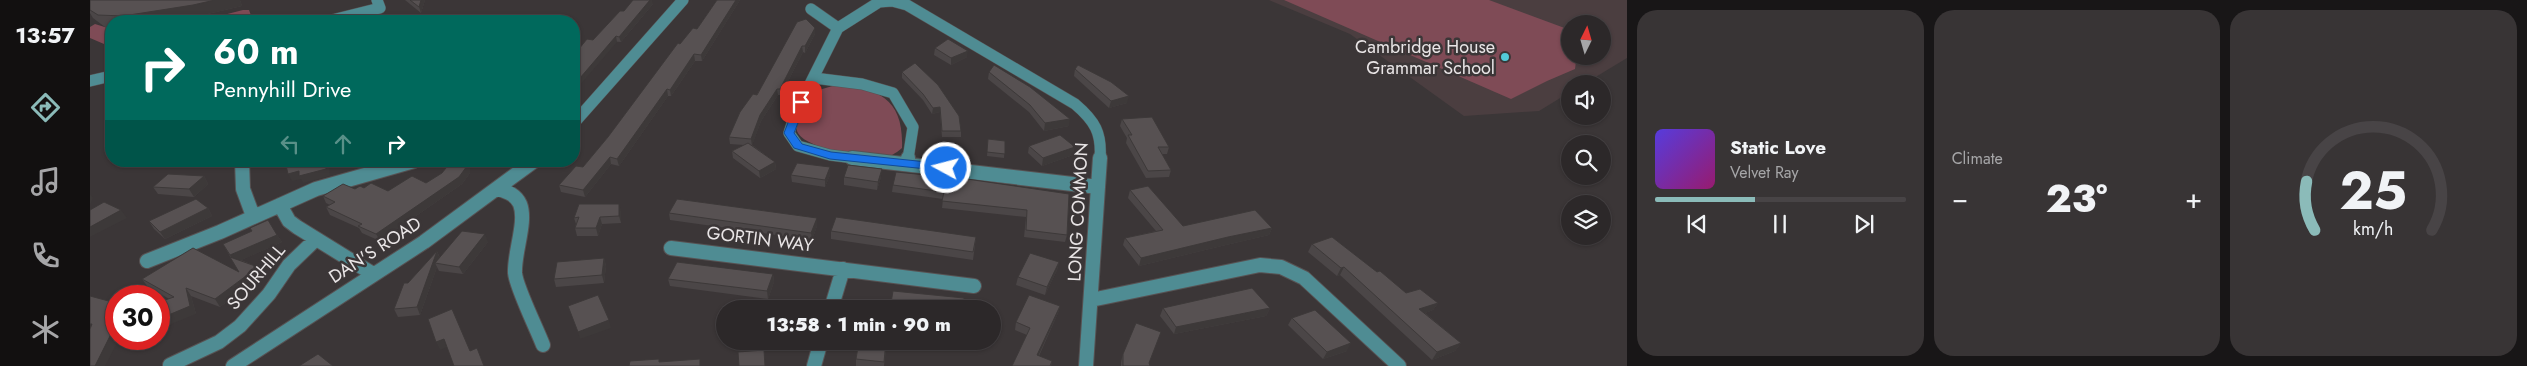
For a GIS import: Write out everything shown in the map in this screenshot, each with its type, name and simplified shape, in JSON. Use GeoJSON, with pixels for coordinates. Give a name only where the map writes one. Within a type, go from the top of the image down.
{"type":"FeatureCollection","features":[{"type":"Feature","properties":{"kind":"street"},"geometry":{"type":"LineString","coordinates":[[352,15],[380,8],[377,0]]}},
{"type":"Feature","properties":{"kind":"street"},"geometry":{"type":"LineString","coordinates":[[580,116],[683,0]]}},
{"type":"Feature","properties":{"kind":"street"},"geometry":{"type":"LineString","coordinates":[[886,0],[875,3],[838,28],[795,114],[789,133],[798,146],[830,155],[1098,187]]}},
{"type":"Feature","properties":{"kind":"street","name":"LONG COMMON"},"geometry":{"type":"LineString","coordinates":[[886,0],[907,5],[1060,93],[1085,113],[1098,131],[1101,142],[1086,366]]}},
{"type":"Feature","properties":{"kind":"street"},"geometry":{"type":"LineString","coordinates":[[811,9],[838,28]]}},
{"type":"Feature","properties":{"kind":"street"},"geometry":{"type":"LineString","coordinates":[[90,81],[105,77]]}},
{"type":"Feature","properties":{"kind":"street"},"geometry":{"type":"LineString","coordinates":[[814,78],[862,84],[893,93],[913,127],[907,163]]}},
{"type":"Feature","properties":{"kind":"street"},"geometry":{"type":"LineString","coordinates":[[242,167],[241,183],[244,201],[252,216]]}},
{"type":"Feature","properties":{"kind":"street"},"geometry":{"type":"LineString","coordinates":[[147,261],[220,232],[252,216],[316,189],[393,167]]}},
{"type":"Feature","properties":{"kind":"street","name":"DAN'S ROAD"},"geometry":{"type":"LineString","coordinates":[[233,366],[499,189],[526,167]]}},
{"type":"Feature","properties":{"kind":"street"},"geometry":{"type":"LineString","coordinates":[[499,189],[514,194],[520,204],[522,218],[515,255],[515,275],[544,345]]}},
{"type":"Feature","properties":{"kind":"street","name":"SOURHILL"},"geometry":{"type":"LineString","coordinates":[[280,205],[289,221],[316,240],[373,274]]}},
{"type":"Feature","properties":{"kind":"street","name":"SOURHILL"},"geometry":{"type":"LineString","coordinates":[[170,365],[220,342],[240,326],[259,306],[289,265],[316,240]]}},
{"type":"Feature","properties":{"kind":"street","name":"GORTIN WAY"},"geometry":{"type":"LineString","coordinates":[[672,248],[974,286]]}},
{"type":"Feature","properties":{"kind":"street"},"geometry":{"type":"LineString","coordinates":[[1091,300],[1260,265],[1282,267],[1295,272],[1312,284],[1400,366]]}},
{"type":"Feature","properties":{"kind":"street"},"geometry":{"type":"LineString","coordinates":[[834,300],[843,269]]}},
{"type":"Feature","properties":{"kind":"street"},"geometry":{"type":"LineString","coordinates":[[814,366],[818,350]]}},
{"type":"Feature","properties":{"kind":"shaded area","name":"Cambridge House Grammar School"},"geometry":{"type":"Polygon","coordinates":[[[1269,0],[1627,0],[1627,58],[1599,75],[1561,75],[1561,98],[1539,111],[1464,116],[1350,34],[1269,0]]]}},
{"type":"Feature","properties":{"kind":"shaded area"},"geometry":{"type":"Polygon","coordinates":[[[1284,0],[1489,0],[1561,27],[1561,65],[1576,65],[1575,69],[1511,99],[1284,0]]]}},
{"type":"Feature","properties":{"kind":"shaded area"},"geometry":{"type":"Polygon","coordinates":[[[249,10],[251,15],[223,15],[249,10]]]}},
{"type":"Feature","properties":{"kind":"shaded area"},"geometry":{"type":"Polygon","coordinates":[[[95,24],[105,27],[105,44],[90,38],[90,27],[95,24]]]}},
{"type":"Feature","properties":{"kind":"shaded area"},"geometry":{"type":"Polygon","coordinates":[[[836,85],[865,89],[886,100],[894,108],[899,118],[902,132],[902,148],[892,155],[856,155],[825,148],[802,138],[797,131],[798,122],[812,92],[836,85]]]}},
{"type":"Feature","properties":{"kind":"building"},"geometry":{"type":"Polygon","coordinates":[[[90,0],[215,0],[129,15],[98,15],[90,10],[90,0]]]}},
{"type":"Feature","properties":{"kind":"building"},"geometry":{"type":"Polygon","coordinates":[[[410,0],[421,0],[419,7],[410,0]]]}},
{"type":"Feature","properties":{"kind":"building"},"geometry":{"type":"Polygon","coordinates":[[[633,0],[650,0],[619,37],[616,36],[580,78],[580,48],[587,39],[593,40],[620,11],[624,11],[633,0]]]}},
{"type":"Feature","properties":{"kind":"building"},"geometry":{"type":"Polygon","coordinates":[[[717,0],[736,0],[701,55],[694,54],[670,90],[667,89],[617,159],[610,157],[583,190],[559,185],[575,167],[583,167],[608,137],[678,43],[680,44],[693,28],[697,29],[717,0]]]}},
{"type":"Feature","properties":{"kind":"building"},"geometry":{"type":"Polygon","coordinates":[[[806,19],[815,28],[805,46],[802,46],[780,89],[777,89],[760,115],[751,139],[729,137],[740,112],[753,94],[757,95],[797,22],[806,19]]]}},
{"type":"Feature","properties":{"kind":"building"},"geometry":{"type":"Polygon","coordinates":[[[948,39],[968,51],[951,58],[935,48],[948,39]]]}},
{"type":"Feature","properties":{"kind":"building"},"geometry":{"type":"Polygon","coordinates":[[[915,63],[938,85],[959,116],[961,131],[942,131],[940,107],[933,108],[923,94],[902,72],[915,63]]]}},
{"type":"Feature","properties":{"kind":"building"},"geometry":{"type":"Polygon","coordinates":[[[994,65],[1030,87],[1070,119],[1045,123],[1030,105],[989,72],[994,65]]]}},
{"type":"Feature","properties":{"kind":"building"},"geometry":{"type":"Polygon","coordinates":[[[1078,65],[1111,82],[1129,96],[1111,101],[1075,69],[1078,65]]]}},
{"type":"Feature","properties":{"kind":"building"},"geometry":{"type":"Polygon","coordinates":[[[1152,117],[1169,147],[1158,147],[1171,170],[1148,171],[1128,135],[1132,135],[1122,119],[1152,117]]]}},
{"type":"Feature","properties":{"kind":"building"},"geometry":{"type":"Polygon","coordinates":[[[1060,135],[1075,147],[1043,158],[1029,146],[1060,135]]]}},
{"type":"Feature","properties":{"kind":"building"},"geometry":{"type":"Polygon","coordinates":[[[988,139],[1005,141],[1005,154],[987,152],[988,139]]]}},
{"type":"Feature","properties":{"kind":"building"},"geometry":{"type":"Polygon","coordinates":[[[748,143],[775,162],[759,171],[732,151],[748,143]]]}},
{"type":"Feature","properties":{"kind":"building"},"geometry":{"type":"Polygon","coordinates":[[[797,163],[830,167],[825,180],[791,175],[797,163]]]}},
{"type":"Feature","properties":{"kind":"building"},"geometry":{"type":"Polygon","coordinates":[[[848,165],[882,169],[878,182],[844,177],[848,165]]]}},
{"type":"Feature","properties":{"kind":"building"},"geometry":{"type":"Polygon","coordinates":[[[286,167],[326,167],[326,169],[299,176],[299,171],[288,174],[286,167]]]}},
{"type":"Feature","properties":{"kind":"building"},"geometry":{"type":"Polygon","coordinates":[[[447,167],[466,167],[459,177],[376,234],[358,226],[362,224],[326,207],[335,202],[323,196],[343,184],[355,189],[360,186],[364,188],[371,183],[388,191],[412,176],[426,183],[442,173],[447,167]]]}},
{"type":"Feature","properties":{"kind":"building"},"geometry":{"type":"Polygon","coordinates":[[[896,172],[967,179],[1069,194],[1067,235],[1026,230],[1027,210],[942,201],[944,192],[893,185],[896,172]]]}},
{"type":"Feature","properties":{"kind":"building"},"geometry":{"type":"Polygon","coordinates":[[[168,174],[204,176],[189,189],[153,187],[168,174]]]}},
{"type":"Feature","properties":{"kind":"building"},"geometry":{"type":"Polygon","coordinates":[[[1148,186],[1183,226],[1255,210],[1272,228],[1141,258],[1125,238],[1163,230],[1130,190],[1148,186]]]}},
{"type":"Feature","properties":{"kind":"building"},"geometry":{"type":"Polygon","coordinates":[[[196,199],[208,208],[160,232],[149,221],[196,199]]]}},
{"type":"Feature","properties":{"kind":"building"},"geometry":{"type":"Polygon","coordinates":[[[677,199],[817,218],[811,233],[669,213],[677,199]]]}},
{"type":"Feature","properties":{"kind":"building"},"geometry":{"type":"Polygon","coordinates":[[[104,202],[121,210],[90,227],[90,210],[104,202]]]}},
{"type":"Feature","properties":{"kind":"building"},"geometry":{"type":"Polygon","coordinates":[[[579,204],[619,204],[619,216],[600,217],[596,228],[575,228],[579,217],[574,218],[579,204]]]}},
{"type":"Feature","properties":{"kind":"building"},"geometry":{"type":"Polygon","coordinates":[[[836,217],[976,237],[973,252],[831,231],[836,217]]]}},
{"type":"Feature","properties":{"kind":"building"},"geometry":{"type":"Polygon","coordinates":[[[268,220],[277,235],[230,255],[223,244],[252,231],[250,228],[268,220]]]}},
{"type":"Feature","properties":{"kind":"building"},"geometry":{"type":"Polygon","coordinates":[[[462,231],[485,234],[459,267],[435,263],[462,231]]]}},
{"type":"Feature","properties":{"kind":"building"},"geometry":{"type":"Polygon","coordinates":[[[1332,237],[1377,272],[1380,271],[1406,293],[1420,289],[1438,303],[1419,309],[1461,343],[1437,352],[1344,267],[1341,268],[1312,244],[1332,237]]]}},
{"type":"Feature","properties":{"kind":"building"},"geometry":{"type":"Polygon","coordinates":[[[193,248],[239,272],[230,257],[258,267],[215,299],[186,288],[190,306],[170,314],[170,298],[174,297],[170,295],[170,285],[153,285],[142,279],[193,248]]]}},
{"type":"Feature","properties":{"kind":"building"},"geometry":{"type":"Polygon","coordinates":[[[437,251],[417,307],[394,309],[404,283],[408,283],[437,251]]]}},
{"type":"Feature","properties":{"kind":"building"},"geometry":{"type":"Polygon","coordinates":[[[1030,253],[1059,262],[1047,287],[1018,277],[1030,253]]]}},
{"type":"Feature","properties":{"kind":"building"},"geometry":{"type":"Polygon","coordinates":[[[604,258],[602,275],[554,279],[557,262],[604,258]]]}},
{"type":"Feature","properties":{"kind":"building"},"geometry":{"type":"Polygon","coordinates":[[[677,262],[773,274],[767,291],[668,279],[677,262]]]}},
{"type":"Feature","properties":{"kind":"building"},"geometry":{"type":"Polygon","coordinates":[[[1252,288],[1270,308],[1176,327],[1163,308],[1252,288]]]}},
{"type":"Feature","properties":{"kind":"building"},"geometry":{"type":"Polygon","coordinates":[[[893,291],[964,298],[964,300],[892,300],[893,291]]]}},
{"type":"Feature","properties":{"kind":"building"},"geometry":{"type":"Polygon","coordinates":[[[598,295],[609,320],[578,332],[568,306],[598,295]]]}},
{"type":"Feature","properties":{"kind":"building"},"geometry":{"type":"Polygon","coordinates":[[[1029,295],[1060,306],[1037,355],[1052,361],[1050,366],[1012,366],[1030,328],[1016,322],[1029,295]]]}},
{"type":"Feature","properties":{"kind":"building"},"geometry":{"type":"Polygon","coordinates":[[[90,296],[105,300],[105,346],[95,366],[90,366],[90,329],[92,324],[90,324],[90,296]]]}},
{"type":"Feature","properties":{"kind":"building"},"geometry":{"type":"Polygon","coordinates":[[[452,309],[470,351],[477,348],[484,366],[454,366],[444,339],[436,342],[428,319],[452,309]]]}},
{"type":"Feature","properties":{"kind":"building"},"geometry":{"type":"Polygon","coordinates":[[[1315,310],[1351,343],[1327,352],[1292,318],[1315,310]]]}},
{"type":"Feature","properties":{"kind":"building"},"geometry":{"type":"Polygon","coordinates":[[[1136,323],[1161,332],[1149,363],[1150,366],[1123,366],[1123,354],[1136,323]]]}},
{"type":"Feature","properties":{"kind":"building"},"geometry":{"type":"Polygon","coordinates":[[[764,350],[765,366],[739,366],[738,352],[764,350]]]}},
{"type":"Feature","properties":{"kind":"building"},"geometry":{"type":"Polygon","coordinates":[[[858,350],[885,350],[884,362],[856,359],[858,350]]]}},
{"type":"Feature","properties":{"kind":"building"},"geometry":{"type":"Polygon","coordinates":[[[318,354],[333,366],[299,366],[318,354]]]}},
{"type":"Feature","properties":{"kind":"building"},"geometry":{"type":"Polygon","coordinates":[[[659,359],[659,362],[700,359],[700,366],[629,366],[630,361],[659,359]]]}},
{"type":"Feature","properties":{"kind":"place","name":"Cambridge House Grammar School"},"geometry":{"type":"Point","coordinates":[1505,57]}},
{"type":"Feature","properties":{"kind":"route"},"geometry":{"type":"LineString","coordinates":[[801,102],[789,133],[798,146],[830,155],[946,168]]}}]}
